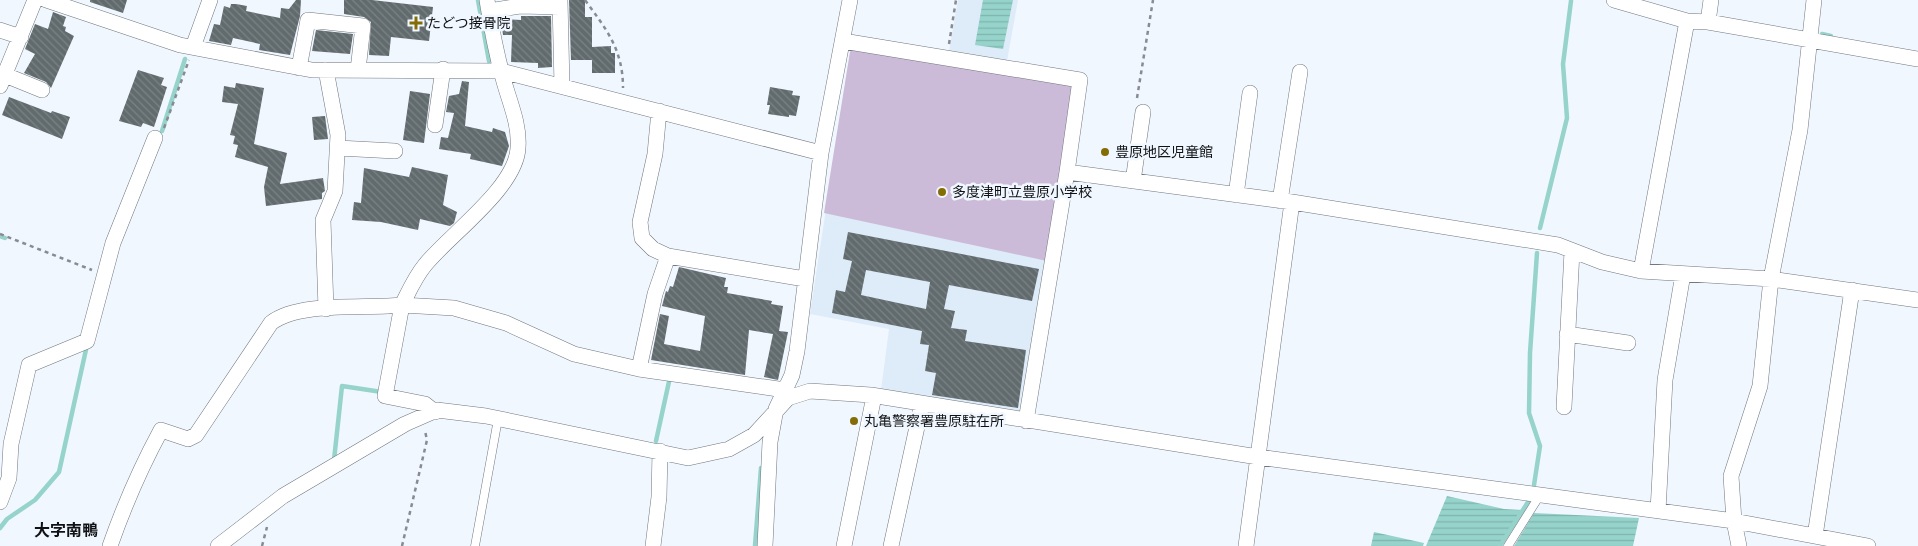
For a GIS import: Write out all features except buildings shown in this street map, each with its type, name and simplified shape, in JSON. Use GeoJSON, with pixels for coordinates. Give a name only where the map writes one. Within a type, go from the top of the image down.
{"type":"FeatureCollection","features":[{"type":"Feature","properties":{"kind":"street"},"geometry":{"type":"LineString","coordinates":[[35,0],[3,81],[42,90]]}},
{"type":"Feature","properties":{"kind":"street"},"geometry":{"type":"LineString","coordinates":[[46,0],[89,6],[193,47],[299,68],[326,70],[443,69],[501,71],[821,152]]}},
{"type":"Feature","properties":{"kind":"street"},"geometry":{"type":"LineString","coordinates":[[193,47],[210,0]]}},
{"type":"Feature","properties":{"kind":"street"},"geometry":{"type":"LineString","coordinates":[[765,546],[770,442],[776,409],[792,375],[797,351],[821,152],[850,0]]}},
{"type":"Feature","properties":{"kind":"street"},"geometry":{"type":"LineString","coordinates":[[1614,0],[1687,21],[1708,22],[1918,59]]}},
{"type":"Feature","properties":{"kind":"street"},"geometry":{"type":"LineString","coordinates":[[1708,22],[1711,0]]}},
{"type":"Feature","properties":{"kind":"street"},"geometry":{"type":"LineString","coordinates":[[1739,546],[1734,521],[1731,476],[1760,386],[1771,279],[1800,130],[1814,0]]}},
{"type":"Feature","properties":{"kind":"street"},"geometry":{"type":"LineString","coordinates":[[430,413],[426,404],[385,396],[402,305],[425,265],[462,228],[508,177],[517,161],[518,147],[515,117],[501,71],[488,5],[520,3],[560,4],[562,86]]}},
{"type":"Feature","properties":{"kind":"street"},"geometry":{"type":"LineString","coordinates":[[299,68],[308,20],[363,26],[358,70]]}},
{"type":"Feature","properties":{"kind":"street"},"geometry":{"type":"LineString","coordinates":[[1641,271],[1687,21]]}},
{"type":"Feature","properties":{"kind":"street"},"geometry":{"type":"LineString","coordinates":[[0,30],[21,37]]}},
{"type":"Feature","properties":{"kind":"street"},"geometry":{"type":"LineString","coordinates":[[843,41],[1080,80],[1067,172],[1026,421]]}},
{"type":"Feature","properties":{"kind":"street"},"geometry":{"type":"LineString","coordinates":[[435,125],[443,69]]}},
{"type":"Feature","properties":{"kind":"street"},"geometry":{"type":"LineString","coordinates":[[326,70],[338,135],[335,191],[323,220],[326,308]]}},
{"type":"Feature","properties":{"kind":"street"},"geometry":{"type":"LineString","coordinates":[[1246,546],[1258,456],[1300,72]]}},
{"type":"Feature","properties":{"kind":"street"},"geometry":{"type":"LineString","coordinates":[[1236,195],[1250,93]]}},
{"type":"Feature","properties":{"kind":"street"},"geometry":{"type":"LineString","coordinates":[[659,111],[655,154],[640,222],[642,238],[653,249],[668,256],[805,279]]}},
{"type":"Feature","properties":{"kind":"street"},"geometry":{"type":"LineString","coordinates":[[1133,181],[1143,112]]}},
{"type":"Feature","properties":{"kind":"street"},"geometry":{"type":"LineString","coordinates":[[0,502],[9,478],[11,444],[29,365],[87,341],[113,243],[155,138]]}},
{"type":"Feature","properties":{"kind":"street"},"geometry":{"type":"LineString","coordinates":[[338,148],[395,151]]}},
{"type":"Feature","properties":{"kind":"street"},"geometry":{"type":"LineString","coordinates":[[1067,172],[1286,202],[1558,245],[1602,262],[1641,271],[1771,279],[1918,300]]}},
{"type":"Feature","properties":{"kind":"street"},"geometry":{"type":"LineString","coordinates":[[1564,407],[1572,251]]}},
{"type":"Feature","properties":{"kind":"street"},"geometry":{"type":"LineString","coordinates":[[639,369],[655,294],[668,256]]}},
{"type":"Feature","properties":{"kind":"street"},"geometry":{"type":"LineString","coordinates":[[1658,511],[1665,380],[1683,274]]}},
{"type":"Feature","properties":{"kind":"street"},"geometry":{"type":"LineString","coordinates":[[1815,536],[1852,290]]}},
{"type":"Feature","properties":{"kind":"street"},"geometry":{"type":"LineString","coordinates":[[110,546],[144,462],[161,430],[188,439],[196,435],[271,323],[281,315],[326,308],[402,305],[454,308],[506,322],[574,354],[639,369],[786,390]]}},
{"type":"Feature","properties":{"kind":"street"},"geometry":{"type":"LineString","coordinates":[[1568,334],[1628,343]]}},
{"type":"Feature","properties":{"kind":"street"},"geometry":{"type":"LineString","coordinates":[[218,546],[282,496],[405,424],[430,413],[498,419],[688,458],[730,449],[754,435],[788,398],[810,392],[874,396],[1258,456],[1734,521],[1787,538],[1815,536],[1868,546]]}},
{"type":"Feature","properties":{"kind":"street"},"geometry":{"type":"LineString","coordinates":[[844,546],[874,396]]}},
{"type":"Feature","properties":{"kind":"street"},"geometry":{"type":"LineString","coordinates":[[891,546],[922,404]]}},
{"type":"Feature","properties":{"kind":"street"},"geometry":{"type":"LineString","coordinates":[[653,546],[659,497],[660,452]]}},
{"type":"Feature","properties":{"kind":"lane"},"geometry":{"type":"LineString","coordinates":[[476,546],[498,419]]}},
{"type":"Feature","properties":{"kind":"lane"},"geometry":{"type":"LineString","coordinates":[[1508,546],[1527,519],[1540,495]]}},
{"type":"Feature","properties":{"kind":"path"},"geometry":{"type":"LineString","coordinates":[[585,0],[604,23],[615,43],[623,83],[622,102]]}},
{"type":"Feature","properties":{"kind":"path"},"geometry":{"type":"LineString","coordinates":[[947,58],[956,0]]}},
{"type":"Feature","properties":{"kind":"path"},"geometry":{"type":"LineString","coordinates":[[1143,112],[1135,109],[1153,0]]}},
{"type":"Feature","properties":{"kind":"path"},"geometry":{"type":"LineString","coordinates":[[155,138],[163,130],[193,47]]}},
{"type":"Feature","properties":{"kind":"path"},"geometry":{"type":"LineString","coordinates":[[0,234],[103,275]]}},
{"type":"Feature","properties":{"kind":"path"},"geometry":{"type":"LineString","coordinates":[[402,546],[427,440],[424,426],[430,413]]}},
{"type":"Feature","properties":{"kind":"shaded area","name":"多度津町立豊原小学校"},"geometry":{"type":"Polygon","coordinates":[[[958,0],[1018,0],[1005,72],[1061,171],[1020,413],[881,390],[889,329],[810,314],[850,52],[853,48],[947,63],[958,0]]]}},
{"type":"Feature","properties":{"kind":"shaded area"},"geometry":{"type":"Polygon","coordinates":[[[983,0],[1013,0],[1003,49],[975,45],[983,0]]]}},
{"type":"Feature","properties":{"kind":"shaded area"},"geometry":{"type":"Polygon","coordinates":[[[853,48],[1072,86],[1047,261],[824,213],[850,52],[853,48]]]}},
{"type":"Feature","properties":{"kind":"shaded area"},"geometry":{"type":"Polygon","coordinates":[[[1447,496],[1504,509],[1522,510],[1498,546],[1426,546],[1447,496]]]}},
{"type":"Feature","properties":{"kind":"shaded area"},"geometry":{"type":"Polygon","coordinates":[[[1534,513],[1639,518],[1633,546],[1514,546],[1534,513]]]}},
{"type":"Feature","properties":{"kind":"shaded area"},"geometry":{"type":"Polygon","coordinates":[[[1374,532],[1424,543],[1423,546],[1371,546],[1374,532]]]}},
{"type":"Feature","properties":{"kind":"waterway"},"geometry":{"type":"LineString","coordinates":[[478,0],[489,61]]}},
{"type":"Feature","properties":{"kind":"waterway"},"geometry":{"type":"LineString","coordinates":[[1540,228],[1567,118],[1563,64],[1571,1]]}},
{"type":"Feature","properties":{"kind":"waterway"},"geometry":{"type":"LineString","coordinates":[[1822,34],[1831,36]]}},
{"type":"Feature","properties":{"kind":"waterway"},"geometry":{"type":"LineString","coordinates":[[162,131],[185,59]]}},
{"type":"Feature","properties":{"kind":"waterway"},"geometry":{"type":"LineString","coordinates":[[0,236],[5,238]]}},
{"type":"Feature","properties":{"kind":"waterway"},"geometry":{"type":"LineString","coordinates":[[1534,485],[1540,446],[1529,413],[1530,353],[1537,253]]}},
{"type":"Feature","properties":{"kind":"waterway"},"geometry":{"type":"LineString","coordinates":[[0,528],[7,519],[35,500],[59,472],[87,345]]}},
{"type":"Feature","properties":{"kind":"waterway"},"geometry":{"type":"LineString","coordinates":[[656,441],[670,377]]}},
{"type":"Feature","properties":{"kind":"waterway"},"geometry":{"type":"LineString","coordinates":[[334,460],[342,386],[382,392]]}},
{"type":"Feature","properties":{"kind":"waterway"},"geometry":{"type":"LineString","coordinates":[[755,546],[761,468]]}},
{"type":"Feature","properties":{"kind":"waterway"},"geometry":{"type":"LineString","coordinates":[[1500,546],[1528,502]]}},
{"type":"Feature","properties":{"kind":"place","name":"たどつ接骨院"},"geometry":{"type":"Point","coordinates":[416,23]}},
{"type":"Feature","properties":{"kind":"place","name":"豊原地区児童館"},"geometry":{"type":"Point","coordinates":[1105,152]}},
{"type":"Feature","properties":{"kind":"place","name":"多度津町立豊原小学校"},"geometry":{"type":"Point","coordinates":[942,192]}},
{"type":"Feature","properties":{"kind":"place","name":"丸亀警察署豊原駐在所"},"geometry":{"type":"Point","coordinates":[854,421]}},
{"type":"Feature","properties":{"kind":"district","name":"大字南鴨"},"geometry":{"type":"Point","coordinates":[66,530]}}]}
